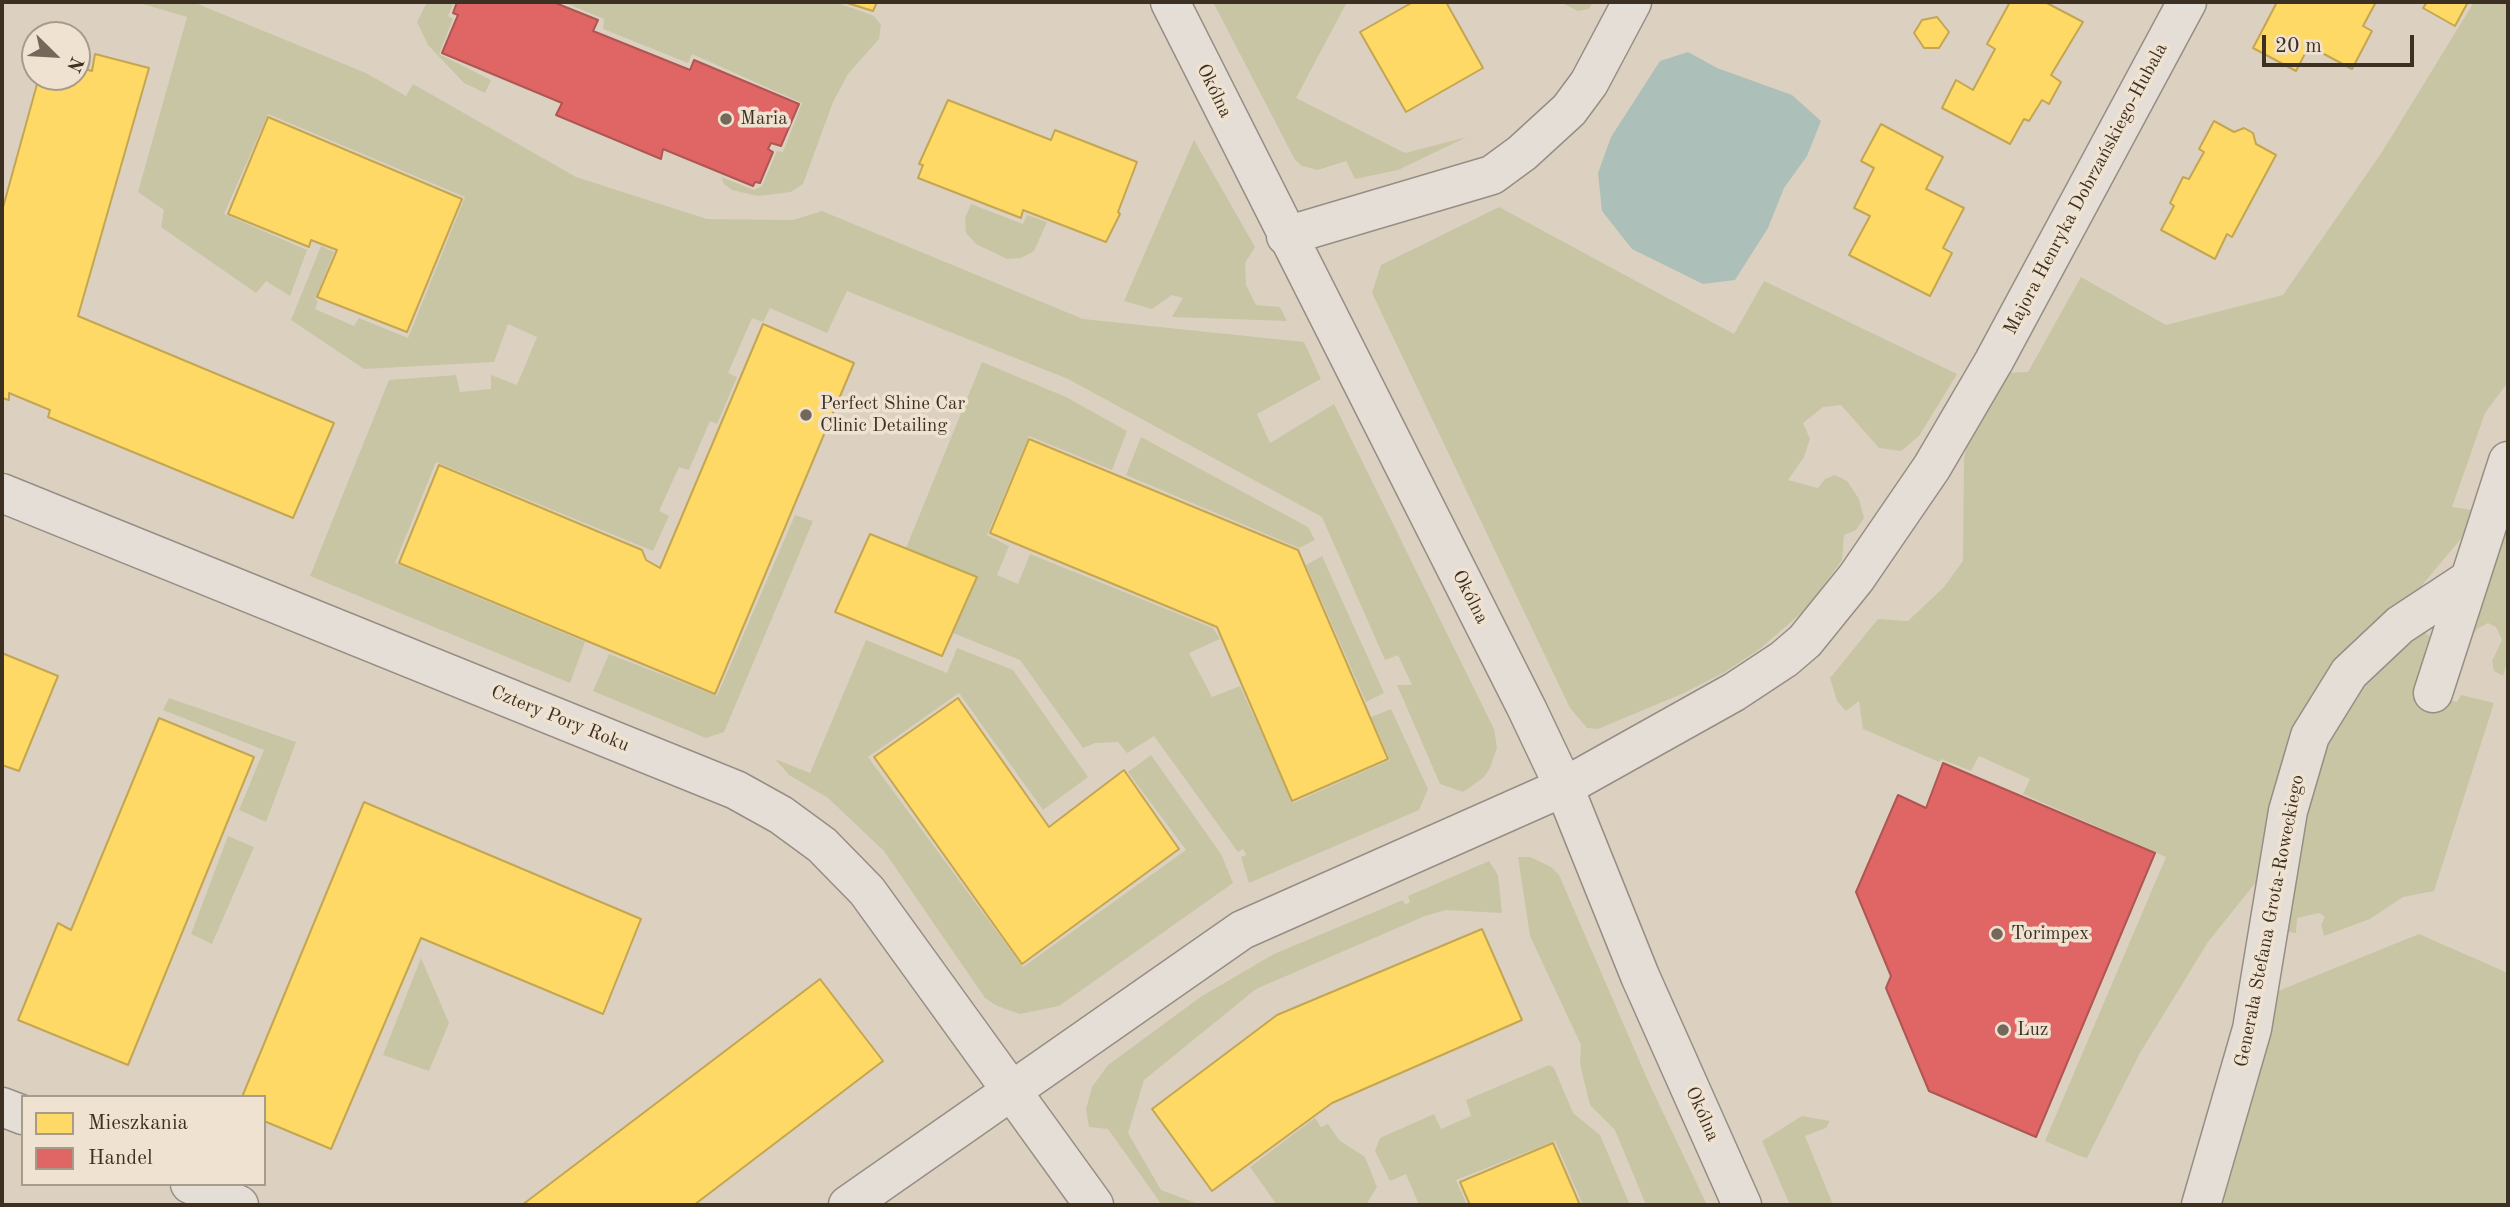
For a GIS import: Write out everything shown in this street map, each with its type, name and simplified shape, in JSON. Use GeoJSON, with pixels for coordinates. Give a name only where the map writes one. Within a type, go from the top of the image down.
{"type":"FeatureCollection","features":[{"type":"Feature","properties":{"kind":"street","name":"Okólna"},"geometry":{"type":"LineString","coordinates":[[1170,2],[1564,787],[1640,976],[1742,1205]]}},
{"type":"Feature","properties":{"kind":"street"},"geometry":{"type":"LineString","coordinates":[[1286,236],[1492,175],[1522,153],[1569,110],[1588,83],[1632,2]]}},
{"type":"Feature","properties":{"kind":"street","name":"Majora Henryka Dobrzańskiego-Hubala"},"geometry":{"type":"LineString","coordinates":[[1013,1090],[1242,930],[1564,787],[1734,692],[1784,659],[1805,641],[1856,578],[1920,484],[1986,375],[2187,2]]}},
{"type":"Feature","properties":{"kind":"street"},"geometry":{"type":"LineString","coordinates":[[2432,693],[2508,461]]}},
{"type":"Feature","properties":{"kind":"street","name":"Cztery Pory Roku"},"geometry":{"type":"LineString","coordinates":[[2,493],[736,790],[781,815],[822,845],[867,891],[1094,1205]]}},
{"type":"Feature","properties":{"kind":"street","name":"Generała Stefana Grota-Roweckiego"},"geometry":{"type":"LineString","coordinates":[[2201,1205],[2252,1029],[2288,811],[2310,736],[2348,673],[2400,625],[2470,579]]}},
{"type":"Feature","properties":{"kind":"street"},"geometry":{"type":"LineString","coordinates":[[848,1205],[1013,1090]]}},
{"type":"Feature","properties":{"kind":"street"},"geometry":{"type":"LineString","coordinates":[[2,1107],[21,1114]]}},
{"type":"Feature","properties":{"kind":"street"},"geometry":{"type":"LineString","coordinates":[[195,1186],[239,1205]]}},
{"type":"Feature","properties":{"kind":"shaded area"},"geometry":{"type":"Polygon","coordinates":[[[136,2],[193,2],[366,73],[406,96],[413,84],[576,177],[707,219],[793,220],[822,211],[1083,319],[1304,342],[1321,379],[1257,414],[1270,443],[1334,404],[1494,729],[1497,748],[1490,768],[1483,778],[1463,792],[1440,784],[1397,685],[1412,685],[1398,655],[1385,660],[1322,517],[1068,379],[847,291],[827,333],[770,308],[763,322],[752,318],[728,373],[737,377],[717,424],[710,421],[689,470],[679,467],[659,511],[669,516],[653,551],[436,462],[395,563],[585,642],[570,683],[310,576],[389,380],[456,375],[460,392],[491,389],[491,375],[517,385],[537,337],[508,324],[494,362],[364,369],[291,320],[321,246],[334,252],[315,299],[318,301],[315,309],[354,326],[359,318],[408,338],[465,197],[268,114],[224,214],[307,250],[290,296],[266,281],[256,293],[161,227],[164,210],[138,192],[187,17],[136,2]]]}},
{"type":"Feature","properties":{"kind":"shaded area"},"geometry":{"type":"Polygon","coordinates":[[[427,2],[454,2],[448,16],[453,19],[439,54],[491,80],[485,93],[464,83],[428,45],[417,22],[427,2]]]}},
{"type":"Feature","properties":{"kind":"shaded area"},"geometry":{"type":"Polygon","coordinates":[[[563,2],[835,2],[874,16],[881,25],[879,39],[848,74],[833,102],[803,184],[791,192],[758,196],[732,190],[724,184],[721,177],[754,190],[762,186],[777,151],[783,152],[802,103],[692,54],[688,63],[603,29],[604,19],[563,2]]]}},
{"type":"Feature","properties":{"kind":"shaded area"},"geometry":{"type":"Polygon","coordinates":[[[1213,2],[1347,2],[1296,98],[1405,153],[1467,137],[1398,170],[1355,179],[1346,161],[1318,170],[1302,166],[1295,160],[1213,2]]]}},
{"type":"Feature","properties":{"kind":"shaded area"},"geometry":{"type":"Polygon","coordinates":[[[1560,2],[1593,2],[1589,9],[1578,11],[1560,2]]]}},
{"type":"Feature","properties":{"kind":"shaded area"},"geometry":{"type":"Polygon","coordinates":[[[2474,2],[2508,2],[2508,382],[2485,413],[2452,507],[2472,510],[2464,535],[2403,608],[2379,629],[2273,861],[2208,942],[2140,1053],[2087,1158],[2077,1155],[2045,1141],[2166,857],[2023,794],[2030,779],[1979,756],[1971,771],[1941,759],[1939,762],[1863,729],[1859,701],[1846,711],[1837,701],[1830,678],[1878,619],[1908,621],[1944,587],[1963,561],[1964,458],[1970,434],[2005,373],[2028,372],[2081,277],[2166,325],[2283,295],[2382,152],[2474,2]]]}},
{"type":"Feature","properties":{"kind":"shaded area"},"geometry":{"type":"Polygon","coordinates":[[[1688,52],[1717,68],[1792,95],[1821,121],[1807,156],[1784,188],[1768,228],[1735,280],[1703,284],[1632,249],[1602,211],[1598,173],[1611,137],[1660,61],[1688,52]]]}},
{"type":"Feature","properties":{"kind":"shaded area"},"geometry":{"type":"Polygon","coordinates":[[[1194,140],[1255,247],[1245,263],[1246,285],[1256,305],[1280,307],[1287,321],[1172,317],[1183,298],[1172,295],[1152,309],[1124,301],[1194,140]]]}},
{"type":"Feature","properties":{"kind":"shaded area"},"geometry":{"type":"Polygon","coordinates":[[[971,204],[1023,224],[1027,215],[1047,222],[1034,251],[1021,258],[1007,259],[976,244],[966,233],[965,218],[971,204]]]}},
{"type":"Feature","properties":{"kind":"shaded area"},"geometry":{"type":"Polygon","coordinates":[[[1499,207],[1734,334],[1764,281],[1957,374],[1919,436],[1901,451],[1879,448],[1841,405],[1823,407],[1803,423],[1810,439],[1804,457],[1788,480],[1818,488],[1825,479],[1835,475],[1847,481],[1859,499],[1864,518],[1856,530],[1844,535],[1842,560],[1807,608],[1761,648],[1725,672],[1684,693],[1598,729],[1587,728],[1570,708],[1372,293],[1381,265],[1499,207]]]}},
{"type":"Feature","properties":{"kind":"shaded area"},"geometry":{"type":"Polygon","coordinates":[[[982,362],[1066,397],[1127,431],[1112,470],[1029,436],[987,535],[1009,546],[997,575],[1018,584],[1030,554],[1213,628],[1220,639],[1189,653],[1212,697],[1240,686],[1293,803],[1390,760],[1371,717],[1391,709],[1428,789],[1419,810],[1249,883],[1241,857],[1246,855],[1243,849],[1238,852],[1154,736],[1127,753],[1118,742],[1095,743],[1083,748],[1020,660],[953,633],[977,577],[906,548],[982,362]]]}},
{"type":"Feature","properties":{"kind":"shaded area"},"geometry":{"type":"Polygon","coordinates":[[[1141,437],[1308,527],[1315,540],[1299,548],[1126,475],[1141,437]]]}},
{"type":"Feature","properties":{"kind":"shaded area"},"geometry":{"type":"Polygon","coordinates":[[[2508,510],[2508,659],[2503,676],[2494,671],[2492,661],[2502,640],[2496,627],[2488,623],[2477,629],[2467,643],[2508,510]]]}},
{"type":"Feature","properties":{"kind":"shaded area"},"geometry":{"type":"Polygon","coordinates":[[[795,515],[813,521],[724,732],[706,738],[593,691],[609,654],[717,696],[795,515]]]}},
{"type":"Feature","properties":{"kind":"shaded area"},"geometry":{"type":"Polygon","coordinates":[[[1322,556],[1384,693],[1366,702],[1306,565],[1322,556]]]}},
{"type":"Feature","properties":{"kind":"shaded area"},"geometry":{"type":"Polygon","coordinates":[[[2423,630],[2430,637],[2440,698],[2457,702],[2461,695],[2494,703],[2434,891],[2403,897],[2370,919],[2324,936],[2321,925],[2325,917],[2319,913],[2297,918],[2296,933],[2282,931],[2293,847],[2330,714],[2423,630]]]}},
{"type":"Feature","properties":{"kind":"shaded area"},"geometry":{"type":"Polygon","coordinates":[[[866,640],[947,673],[957,648],[1013,670],[1088,777],[1043,810],[959,693],[868,757],[1023,967],[1186,850],[1128,772],[1151,755],[1221,854],[1233,883],[1059,1006],[1020,1014],[997,1006],[985,998],[884,851],[828,798],[789,775],[775,759],[810,773],[866,640]]]}},
{"type":"Feature","properties":{"kind":"shaded area"},"geometry":{"type":"Polygon","coordinates":[[[169,698],[296,742],[266,822],[239,810],[264,750],[163,710],[169,698]]]}},
{"type":"Feature","properties":{"kind":"shaded area"},"geometry":{"type":"Polygon","coordinates":[[[228,836],[254,847],[212,944],[191,934],[228,836]]]}},
{"type":"Feature","properties":{"kind":"shaded area"},"geometry":{"type":"Polygon","coordinates":[[[1518,857],[1530,857],[1551,867],[1559,875],[1649,1083],[1707,1205],[1646,1205],[1615,1130],[1590,1105],[1580,1064],[1581,1045],[1530,936],[1518,857]]]}},
{"type":"Feature","properties":{"kind":"shaded area"},"geometry":{"type":"Polygon","coordinates":[[[1489,861],[1498,875],[1502,913],[1446,910],[1425,916],[1256,989],[1144,1080],[1128,1133],[1161,1190],[1201,1205],[1162,1205],[1108,1129],[1089,1127],[1086,1109],[1092,1087],[1108,1065],[1202,996],[1274,954],[1403,900],[1405,905],[1410,902],[1408,896],[1489,861]]]}},
{"type":"Feature","properties":{"kind":"shaded area"},"geometry":{"type":"Polygon","coordinates":[[[2419,934],[2508,973],[2508,1205],[2216,1205],[2278,991],[2419,934]]]}},
{"type":"Feature","properties":{"kind":"shaded area"},"geometry":{"type":"Polygon","coordinates":[[[421,958],[449,1023],[429,1071],[383,1055],[421,958]]]}},
{"type":"Feature","properties":{"kind":"shaded area"},"geometry":{"type":"Polygon","coordinates":[[[1549,1065],[1554,1068],[1573,1113],[1600,1135],[1630,1205],[1583,1205],[1555,1141],[1456,1180],[1467,1205],[1419,1205],[1406,1174],[1390,1181],[1375,1151],[1380,1138],[1434,1114],[1441,1129],[1471,1116],[1466,1100],[1549,1065]]]}},
{"type":"Feature","properties":{"kind":"shaded area"},"geometry":{"type":"Polygon","coordinates":[[[1802,1116],[1830,1121],[1826,1128],[1805,1136],[1833,1205],[1790,1205],[1762,1141],[1802,1116]]]}},
{"type":"Feature","properties":{"kind":"shaded area"},"geometry":{"type":"Polygon","coordinates":[[[1315,1118],[1321,1127],[1328,1124],[1339,1140],[1365,1157],[1377,1187],[1366,1205],[1277,1205],[1250,1167],[1315,1118]]]}},
{"type":"Feature","properties":{"kind":"building: Mieszkania"},"geometry":{"type":"Polygon","coordinates":[[[844,2],[877,2],[873,11],[844,2]]]}},
{"type":"Feature","properties":{"kind":"building: Mieszkania"},"geometry":{"type":"Polygon","coordinates":[[[1413,2],[1446,2],[1483,68],[1406,112],[1360,32],[1413,2]]]}},
{"type":"Feature","properties":{"kind":"building: Mieszkania"},"geometry":{"type":"Polygon","coordinates":[[[2010,2],[2045,2],[2083,22],[2051,75],[2061,82],[2049,104],[2042,100],[2029,121],[2024,119],[2010,144],[1942,108],[1956,80],[1973,90],[1995,49],[1987,44],[2010,2]]]}},
{"type":"Feature","properties":{"kind":"building: Mieszkania"},"geometry":{"type":"Polygon","coordinates":[[[2277,2],[2376,2],[2363,26],[2372,31],[2352,69],[2309,46],[2296,71],[2253,48],[2277,2]]]}},
{"type":"Feature","properties":{"kind":"building: Mieszkania"},"geometry":{"type":"Polygon","coordinates":[[[2427,2],[2468,2],[2455,26],[2423,8],[2427,2]]]}},
{"type":"Feature","properties":{"kind":"building: Mieszkania"},"geometry":{"type":"Polygon","coordinates":[[[1937,17],[1949,32],[1939,48],[1924,48],[1914,33],[1922,20],[1937,17]]]}},
{"type":"Feature","properties":{"kind":"building: Mieszkania"},"geometry":{"type":"Polygon","coordinates":[[[95,54],[149,68],[78,316],[334,423],[293,518],[48,417],[50,410],[9,393],[9,400],[2,398],[2,211],[35,91],[91,91],[95,54]]]}},
{"type":"Feature","properties":{"kind":"building: Mieszkania"},"geometry":{"type":"Polygon","coordinates":[[[948,100],[1051,140],[1055,130],[1137,162],[1118,212],[1120,214],[1106,242],[1023,210],[1021,218],[918,178],[923,165],[919,164],[948,100]]]}},
{"type":"Feature","properties":{"kind":"building: Mieszkania"},"geometry":{"type":"Polygon","coordinates":[[[268,117],[462,199],[407,332],[317,297],[337,250],[311,240],[309,247],[228,214],[268,117]]]}},
{"type":"Feature","properties":{"kind":"building: Mieszkania"},"geometry":{"type":"Polygon","coordinates":[[[2214,121],[2234,132],[2244,128],[2253,133],[2256,144],[2276,155],[2232,237],[2227,234],[2215,259],[2161,230],[2174,206],[2170,203],[2183,177],[2189,179],[2204,152],[2199,149],[2214,121]]]}},
{"type":"Feature","properties":{"kind":"building: Mieszkania"},"geometry":{"type":"Polygon","coordinates":[[[1881,124],[1943,157],[1926,189],[1964,208],[1943,248],[1952,253],[1930,296],[1849,255],[1870,216],[1854,208],[1874,168],[1861,161],[1881,124]]]}},
{"type":"Feature","properties":{"kind":"building: Mieszkania"},"geometry":{"type":"Polygon","coordinates":[[[763,324],[854,363],[715,694],[399,563],[439,465],[642,550],[646,560],[660,568],[763,324]]]}},
{"type":"Feature","properties":{"kind":"building: Mieszkania"},"geometry":{"type":"Polygon","coordinates":[[[1029,439],[1298,550],[1388,759],[1292,801],[1217,627],[990,533],[1029,439]]]}},
{"type":"Feature","properties":{"kind":"building: Mieszkania"},"geometry":{"type":"Polygon","coordinates":[[[870,534],[977,577],[942,656],[835,612],[870,534]]]}},
{"type":"Feature","properties":{"kind":"building: Mieszkania"},"geometry":{"type":"Polygon","coordinates":[[[2,653],[58,676],[19,771],[2,765],[2,653]]]}},
{"type":"Feature","properties":{"kind":"building: Mieszkania"},"geometry":{"type":"Polygon","coordinates":[[[958,698],[1049,827],[1124,770],[1179,849],[1022,964],[874,757],[958,698]]]}},
{"type":"Feature","properties":{"kind":"building: Mieszkania"},"geometry":{"type":"Polygon","coordinates":[[[159,718],[254,757],[128,1065],[18,1020],[58,923],[71,930],[159,718]]]}},
{"type":"Feature","properties":{"kind":"building: Mieszkania"},"geometry":{"type":"Polygon","coordinates":[[[364,802],[641,919],[603,1014],[421,938],[331,1149],[266,1122],[266,1095],[243,1095],[364,802]]]}},
{"type":"Feature","properties":{"kind":"building: Mieszkania"},"geometry":{"type":"Polygon","coordinates":[[[1482,929],[1522,1020],[1332,1103],[1212,1191],[1152,1109],[1277,1015],[1482,929]]]}},
{"type":"Feature","properties":{"kind":"building: Mieszkania"},"geometry":{"type":"Polygon","coordinates":[[[820,979],[883,1061],[694,1205],[522,1205],[820,979]]]}},
{"type":"Feature","properties":{"kind":"building: Mieszkania"},"geometry":{"type":"Polygon","coordinates":[[[1553,1143],[1580,1205],[1470,1205],[1460,1182],[1553,1143]]]}},
{"type":"Feature","properties":{"kind":"building: Handel"},"geometry":{"type":"Polygon","coordinates":[[[457,2],[553,2],[598,20],[593,31],[690,70],[694,60],[799,104],[781,146],[771,143],[768,149],[773,152],[760,183],[755,182],[753,186],[663,149],[661,159],[556,115],[562,103],[442,53],[458,15],[453,13],[457,2]]]}},
{"type":"Feature","properties":{"kind":"building: Handel","name":"Torimpex"},"geometry":{"type":"Polygon","coordinates":[[[1943,763],[2155,853],[2036,1137],[1929,1091],[1886,988],[1891,976],[1856,892],[1898,795],[1926,808],[1943,763]]]}},
{"type":"Feature","properties":{"kind":"place","name":"Maria"},"geometry":{"type":"Point","coordinates":[726,119]}},
{"type":"Feature","properties":{"kind":"place","name":"Perfect Shine Car Clinic Detailing"},"geometry":{"type":"Point","coordinates":[806,415]}},
{"type":"Feature","properties":{"kind":"place","name":"Torimpex"},"geometry":{"type":"Point","coordinates":[1997,934]}},
{"type":"Feature","properties":{"kind":"place","name":"Luz"},"geometry":{"type":"Point","coordinates":[2003,1030]}}]}
